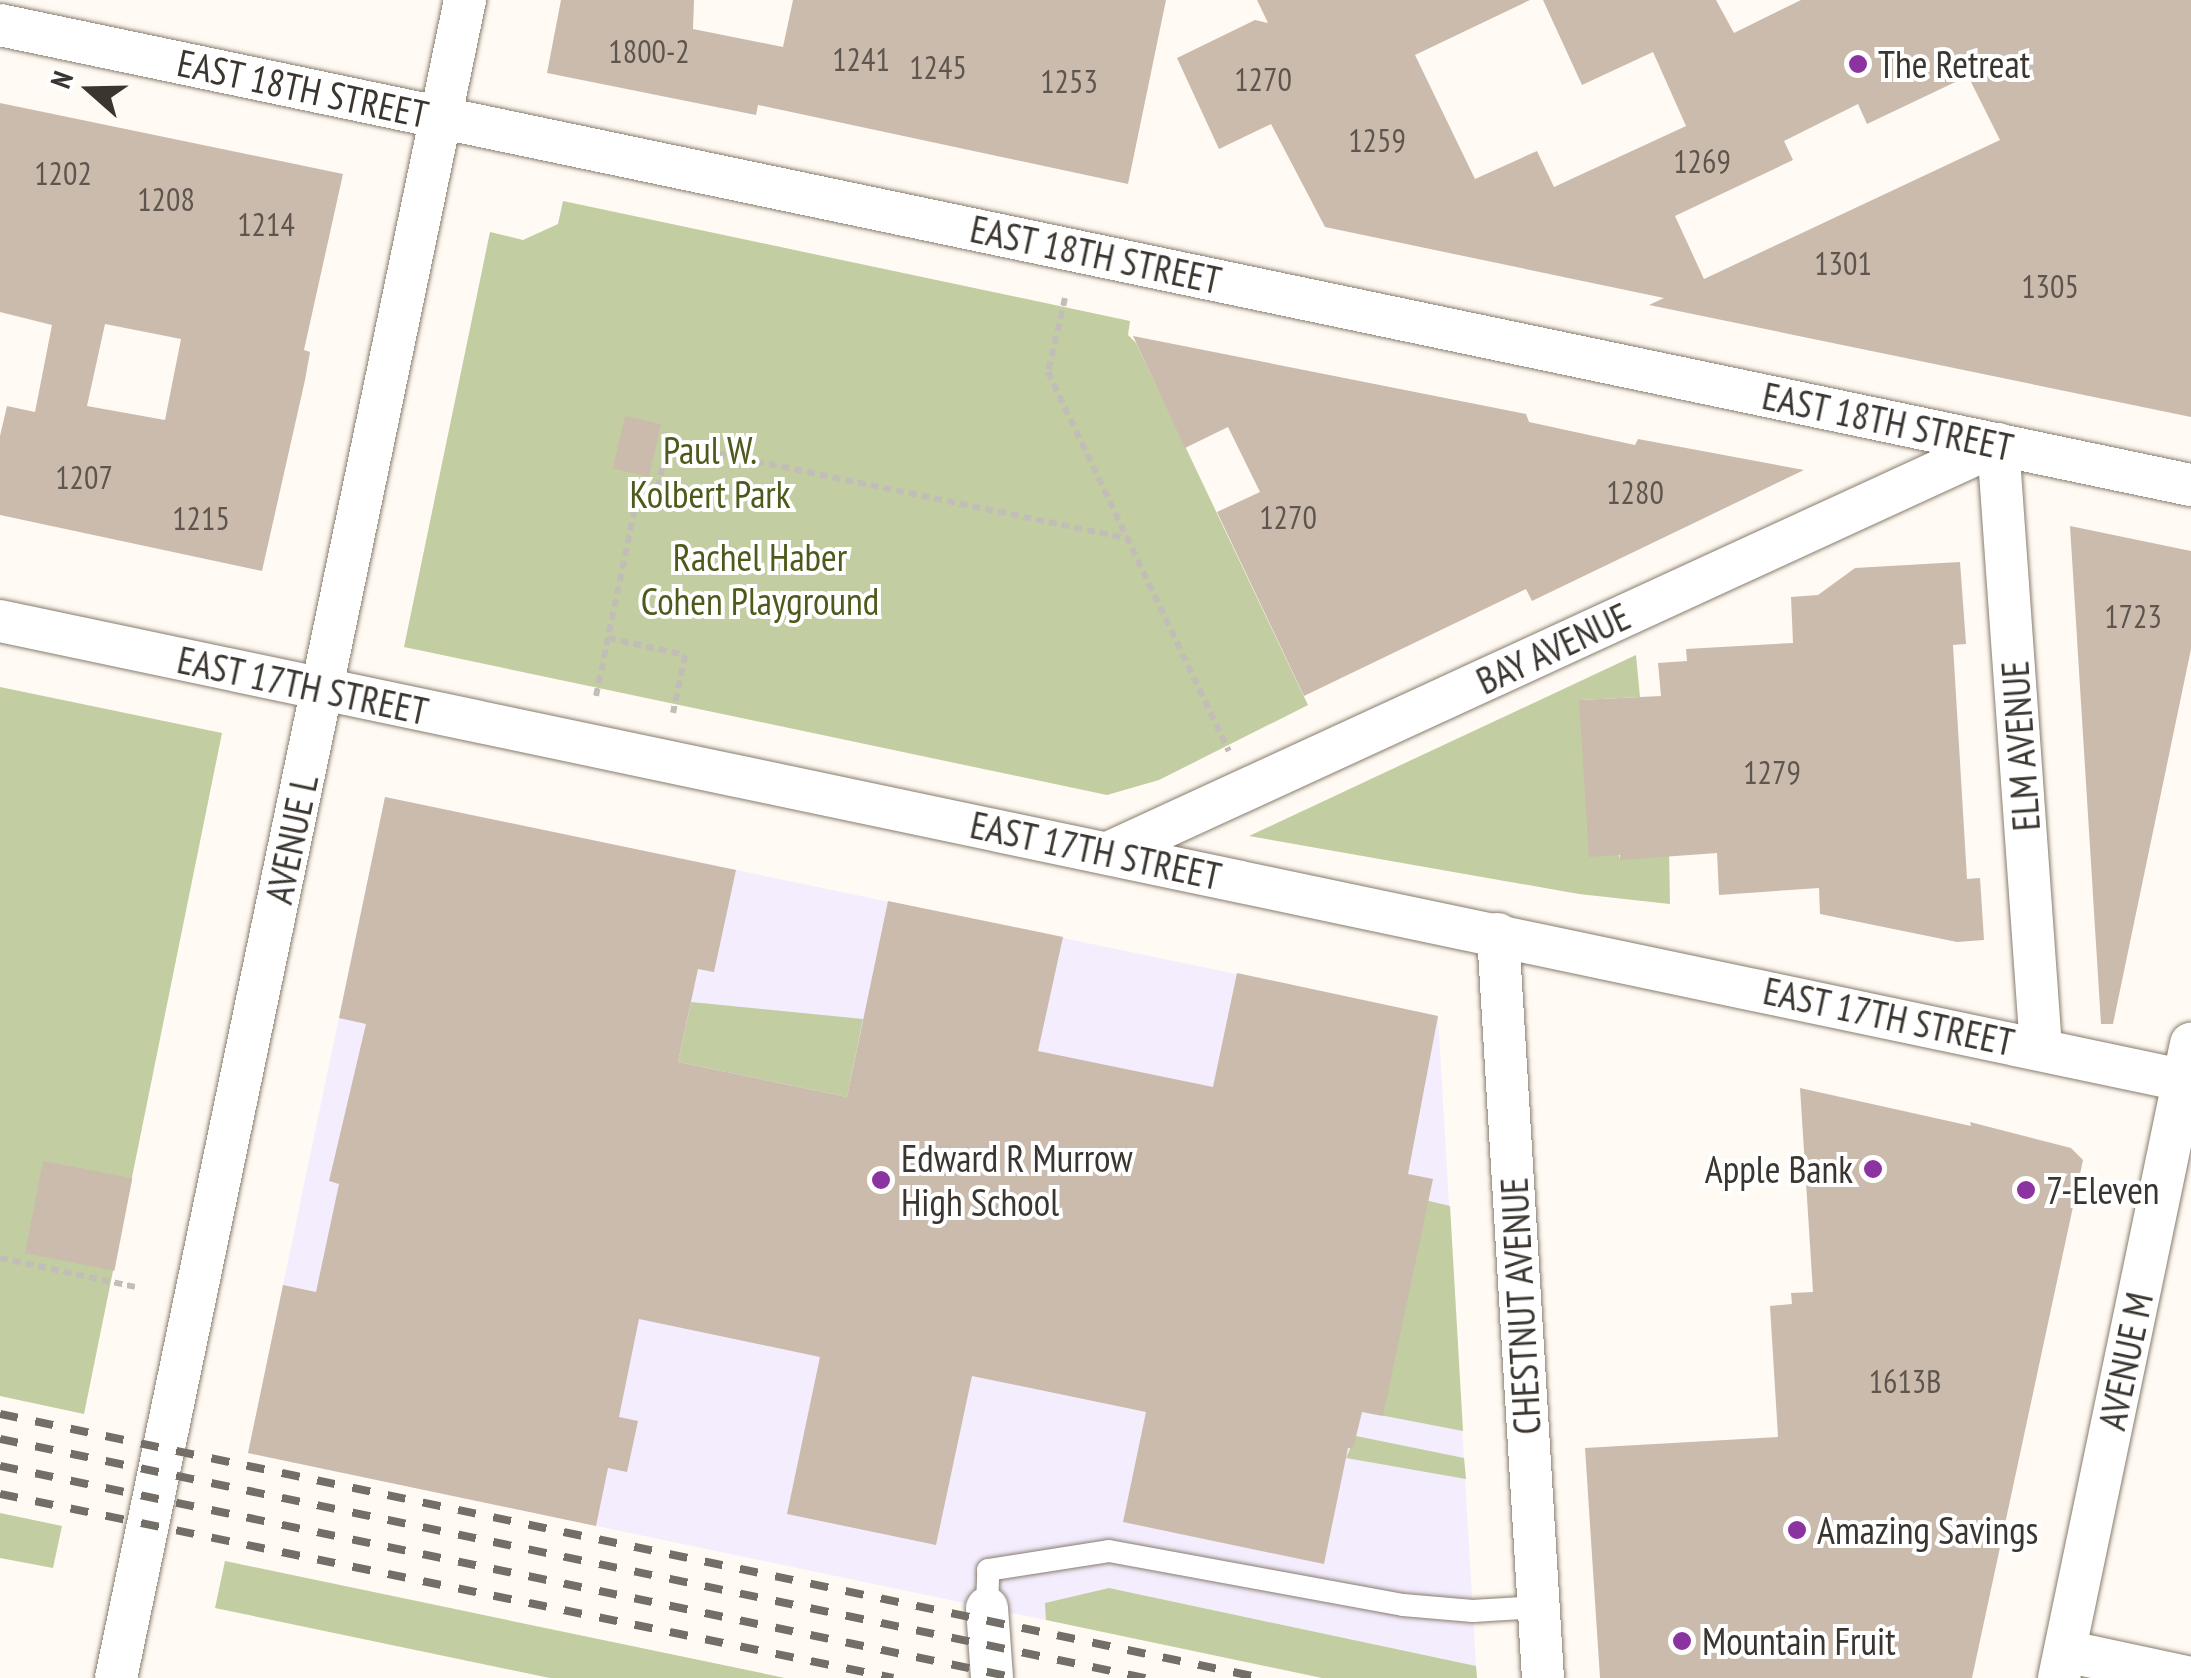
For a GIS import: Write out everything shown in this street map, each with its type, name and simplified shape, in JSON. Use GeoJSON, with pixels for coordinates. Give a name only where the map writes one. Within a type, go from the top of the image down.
{"type":"FeatureCollection","features":[{"type":"Feature","properties":{"kind":"street","name":"AVENUE L"},"geometry":{"type":"LineString","coordinates":[[116,1678],[464,0]]}},
{"type":"Feature","properties":{"kind":"street","name":"EAST 18TH STREET"},"geometry":{"type":"LineString","coordinates":[[0,25],[2191,485]]}},
{"type":"Feature","properties":{"kind":"street","name":"BAY AVENUE"},"geometry":{"type":"LineString","coordinates":[[1108,853],[1998,444]]}},
{"type":"Feature","properties":{"kind":"street","name":"ELM AVENUE"},"geometry":{"type":"LineString","coordinates":[[1998,444],[2041,1048]]}},
{"type":"Feature","properties":{"kind":"street","name":"EAST 17TH STREET"},"geometry":{"type":"LineString","coordinates":[[0,622],[2041,1048],[2188,1069]]}},
{"type":"Feature","properties":{"kind":"street","name":"CHESTNUT AVENUE"},"geometry":{"type":"LineString","coordinates":[[1498,934],[1543,1678]]}},
{"type":"Feature","properties":{"kind":"street","name":"AVENUE M"},"geometry":{"type":"LineString","coordinates":[[2062,1665],[2188,1069]]}},
{"type":"Feature","properties":{"kind":"street"},"geometry":{"type":"LineString","coordinates":[[987,1608],[992,1678]]}},
{"type":"Feature","properties":{"kind":"street"},"geometry":{"type":"LineString","coordinates":[[2062,1665],[2191,1678]]}},
{"type":"Feature","properties":{"kind":"lane"},"geometry":{"type":"LineString","coordinates":[[987,1608],[988,1570],[1109,1551],[1403,1605],[1473,1611],[1538,1608]]}},
{"type":"Feature","properties":{"kind":"path"},"geometry":{"type":"LineString","coordinates":[[1064,298],[1048,372],[1230,752]]}},
{"type":"Feature","properties":{"kind":"path"},"geometry":{"type":"LineString","coordinates":[[596,696],[640,484],[658,488],[667,442],[1127,538]]}},
{"type":"Feature","properties":{"kind":"path"},"geometry":{"type":"LineString","coordinates":[[608,638],[685,655],[673,712]]}},
{"type":"Feature","properties":{"kind":"path"},"geometry":{"type":"LineString","coordinates":[[0,1258],[135,1286]]}},
{"type":"Feature","properties":{"kind":"shaded area","name":"Edward R Murrow High School"},"geometry":{"type":"Polygon","coordinates":[[[385,797],[1438,1016],[1476,1666],[1109,1588],[1046,1603],[1046,1620],[248,1453],[385,797]]]}},
{"type":"Feature","properties":{"kind":"green space","name":"Paul W. Kolbert Park"},"geometry":{"type":"Polygon","coordinates":[[[563,201],[1130,321],[1128,335],[1136,343],[1308,705],[1159,780],[1107,795],[404,647],[490,232],[523,240],[558,224],[563,201]]]}},
{"type":"Feature","properties":{"kind":"green space"},"geometry":{"type":"Polygon","coordinates":[[[1636,655],[1640,697],[1580,700],[1620,859],[1669,846],[1670,904],[1579,894],[1249,836],[1636,655]]]}},
{"type":"Feature","properties":{"kind":"green space"},"geometry":{"type":"Polygon","coordinates":[[[0,687],[222,733],[84,1414],[0,1396],[0,687]]]}},
{"type":"Feature","properties":{"kind":"green space"},"geometry":{"type":"Polygon","coordinates":[[[691,1002],[863,1019],[847,1097],[678,1062],[691,1002]]]}},
{"type":"Feature","properties":{"kind":"green space"},"geometry":{"type":"Polygon","coordinates":[[[1404,1195],[1450,1206],[1463,1431],[1359,1411],[1404,1195]]]}},
{"type":"Feature","properties":{"kind":"green space"},"geometry":{"type":"Polygon","coordinates":[[[1356,1436],[1464,1458],[1466,1479],[1346,1458],[1356,1436]]]}},
{"type":"Feature","properties":{"kind":"green space"},"geometry":{"type":"Polygon","coordinates":[[[0,1513],[62,1526],[53,1568],[0,1558],[0,1513]]]}},
{"type":"Feature","properties":{"kind":"green space"},"geometry":{"type":"Polygon","coordinates":[[[225,1561],[785,1678],[550,1678],[215,1608],[225,1561]]]}},
{"type":"Feature","properties":{"kind":"green space"},"geometry":{"type":"Polygon","coordinates":[[[1109,1588],[1476,1666],[1477,1678],[1322,1678],[1046,1620],[1045,1603],[1109,1588]]]}},
{"type":"Feature","properties":{"kind":"building"},"geometry":{"type":"Polygon","coordinates":[[[561,0],[694,0],[693,29],[783,47],[793,0],[1166,0],[1128,184],[758,105],[756,115],[547,73],[561,0]]]}},
{"type":"Feature","properties":{"kind":"building"},"geometry":{"type":"Polygon","coordinates":[[[1257,0],[1530,0],[1415,55],[1475,179],[1537,151],[1554,187],[1686,126],[1653,52],[1582,85],[1543,0],[1716,0],[1734,33],[1801,0],[2191,0],[2191,417],[1649,305],[1664,298],[1325,227],[1271,124],[1219,149],[1177,58],[1255,20],[1268,23],[1257,0]],[[1968,76],[1867,124],[1858,104],[1784,141],[1793,160],[1675,216],[1704,279],[2000,140],[1968,76]]]}},
{"type":"Feature","properties":{"kind":"building"},"geometry":{"type":"Polygon","coordinates":[[[0,103],[343,174],[304,350],[310,352],[305,380],[262,571],[0,515],[0,436],[7,406],[35,412],[52,325],[0,312],[0,103]],[[105,324],[87,406],[165,420],[181,339],[105,324]]]}},
{"type":"Feature","properties":{"kind":"building"},"geometry":{"type":"Polygon","coordinates":[[[1133,336],[1526,414],[1529,422],[1635,445],[1638,439],[1804,470],[1532,601],[1526,589],[1304,696],[1217,512],[1260,492],[1228,427],[1185,448],[1133,336]]]}},
{"type":"Feature","properties":{"kind":"building"},"geometry":{"type":"Polygon","coordinates":[[[625,416],[661,424],[649,477],[613,469],[625,416]]]}},
{"type":"Feature","properties":{"kind":"building"},"geometry":{"type":"Polygon","coordinates":[[[2070,526],[2191,551],[2191,649],[2113,1024],[2101,1024],[2070,526]]]}},
{"type":"Feature","properties":{"kind":"building"},"geometry":{"type":"Polygon","coordinates":[[[1960,562],[1966,644],[1953,645],[1967,879],[1980,878],[1984,940],[1957,942],[1820,914],[1819,888],[1719,895],[1717,853],[1620,860],[1620,855],[1589,857],[1579,700],[1661,696],[1658,663],[1687,661],[1686,649],[1793,643],[1791,597],[1818,595],[1855,568],[1960,562]]]}},
{"type":"Feature","properties":{"kind":"building","name":"Edward R Murrow High School"},"geometry":{"type":"Polygon","coordinates":[[[385,797],[736,870],[714,972],[698,969],[678,1062],[847,1097],[888,901],[1063,937],[1038,1051],[1213,1087],[1237,973],[1438,1016],[1408,1174],[1433,1179],[1383,1416],[1362,1412],[1353,1449],[1348,1448],[1324,1564],[1123,1522],[1146,1412],[972,1376],[936,1545],[787,1514],[820,1357],[639,1319],[619,1417],[638,1421],[627,1472],[608,1468],[596,1526],[248,1453],[283,1285],[316,1292],[339,1184],[329,1181],[366,1024],[339,1018],[385,797]]]}},
{"type":"Feature","properties":{"kind":"building"},"geometry":{"type":"Polygon","coordinates":[[[1800,1088],[1971,1126],[1970,1122],[2071,1148],[2083,1160],[1972,1678],[1600,1678],[1585,1448],[1778,1437],[1770,1306],[1792,1304],[1791,1293],[1813,1292],[1800,1088]]]}},
{"type":"Feature","properties":{"kind":"building"},"geometry":{"type":"Polygon","coordinates":[[[43,1161],[132,1178],[114,1271],[25,1253],[43,1161]]]}},
{"type":"Feature","properties":{"kind":"railway"},"geometry":{"type":"LineString","coordinates":[[0,1414],[1262,1678]]}},
{"type":"Feature","properties":{"kind":"railway"},"geometry":{"type":"LineString","coordinates":[[0,1439],[1145,1678]]}},
{"type":"Feature","properties":{"kind":"railway"},"geometry":{"type":"LineString","coordinates":[[0,1466],[1017,1678]]}},
{"type":"Feature","properties":{"kind":"railway"},"geometry":{"type":"LineString","coordinates":[[0,1494],[893,1678]]}},
{"type":"Feature","properties":{"kind":"place","name":"The Retreat"},"geometry":{"type":"Point","coordinates":[1858,64]}},
{"type":"Feature","properties":{"kind":"place","name":"Apple Bank"},"geometry":{"type":"Point","coordinates":[1873,1169]}},
{"type":"Feature","properties":{"kind":"place","name":"Edward R Murrow High School"},"geometry":{"type":"Point","coordinates":[881,1180]}},
{"type":"Feature","properties":{"kind":"place","name":"7-Eleven"},"geometry":{"type":"Point","coordinates":[2026,1190]}},
{"type":"Feature","properties":{"kind":"place","name":"Amazing Savings"},"geometry":{"type":"Point","coordinates":[1797,1530]}},
{"type":"Feature","properties":{"kind":"place","name":"Mountain Fruit"},"geometry":{"type":"Point","coordinates":[1682,1641]}},
{"type":"Feature","properties":{"kind":"park label","name":"Rachel Haber Cohen Playground"},"geometry":{"type":"Point","coordinates":[760,579]}}]}
